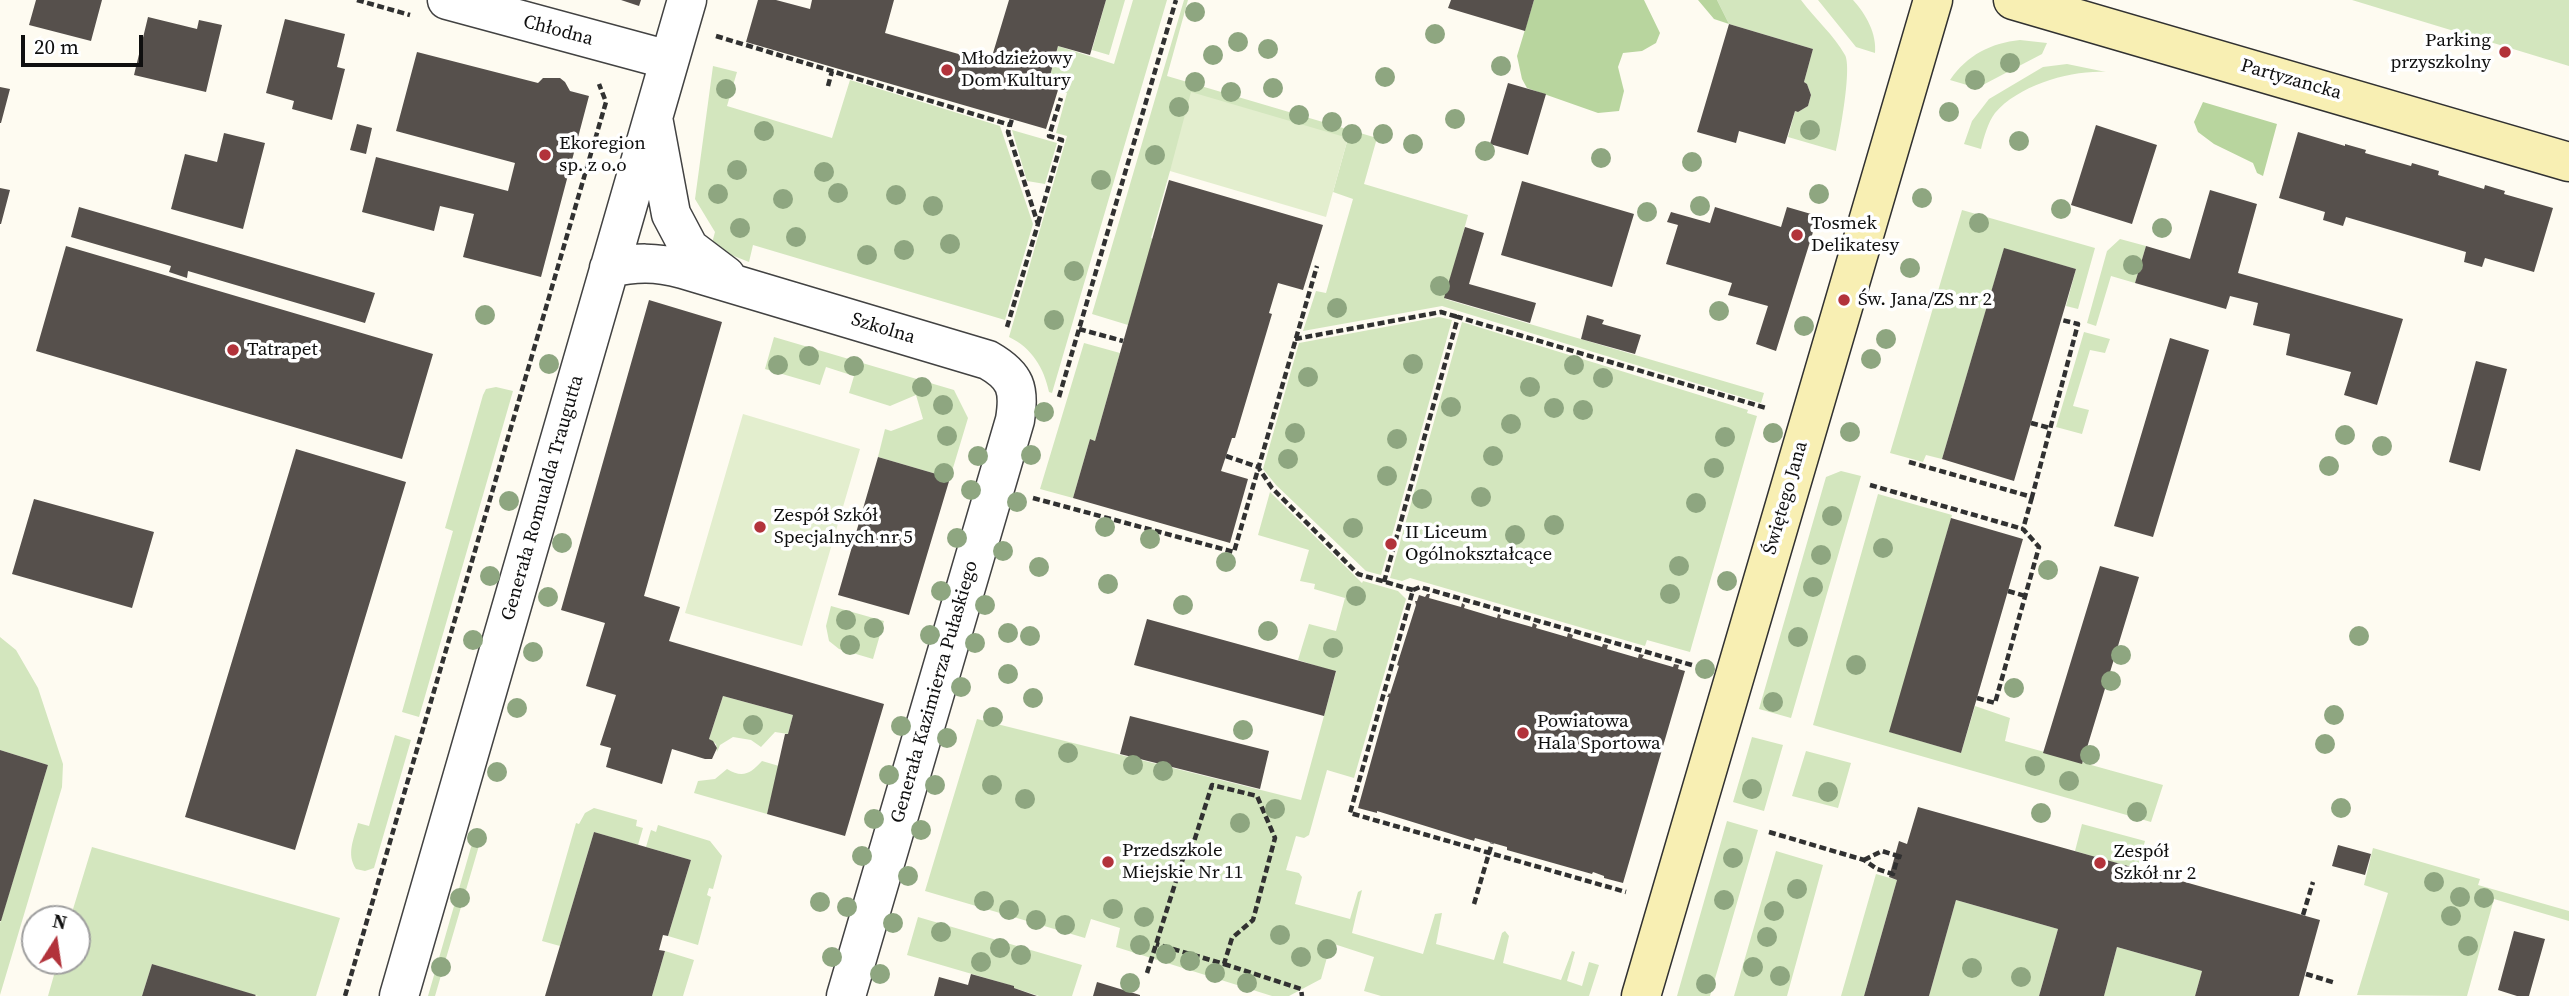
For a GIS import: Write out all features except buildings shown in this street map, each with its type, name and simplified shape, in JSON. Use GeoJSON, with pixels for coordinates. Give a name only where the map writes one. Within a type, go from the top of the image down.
{"type":"FeatureCollection","features":[{"type":"Feature","properties":{"kind":"main road","name":"Świętego Jana"},"geometry":{"type":"LineString","coordinates":[[1641,996],[1933,0]]}},
{"type":"Feature","properties":{"kind":"main road","name":"Partyzancka"},"geometry":{"type":"LineString","coordinates":[[2013,0],[2569,162]]}},
{"type":"Feature","properties":{"kind":"street","name":"Chłodna"},"geometry":{"type":"LineString","coordinates":[[447,0],[669,60]]}},
{"type":"Feature","properties":{"kind":"street","name":"Generała Romualda Traugutta"},"geometry":{"type":"LineString","coordinates":[[399,996],[687,0]]}},
{"type":"Feature","properties":{"kind":"street","name":"Szkolna"},"geometry":{"type":"LineString","coordinates":[[653,116],[665,175],[666,196],[679,232],[689,248],[739,286]]}},
{"type":"Feature","properties":{"kind":"street","name":"Szkolna"},"geometry":{"type":"LineString","coordinates":[[609,268],[637,262],[662,264],[739,286],[988,360],[1002,368],[1016,387]]}},
{"type":"Feature","properties":{"kind":"street","name":"Generała Kazimierza Pułaskiego"},"geometry":{"type":"LineString","coordinates":[[846,996],[1012,432],[1018,404],[1016,387]]}},
{"type":"Feature","properties":{"kind":"path"},"geometry":{"type":"LineString","coordinates":[[1058,401],[1176,0]]}},
{"type":"Feature","properties":{"kind":"path"},"geometry":{"type":"LineString","coordinates":[[713,35],[1011,122],[1008,132],[1038,224]]}},
{"type":"Feature","properties":{"kind":"path"},"geometry":{"type":"LineString","coordinates":[[828,86],[832,71]]}},
{"type":"Feature","properties":{"kind":"path"},"geometry":{"type":"LineString","coordinates":[[1004,338],[1062,140],[1049,136],[1060,97]]}},
{"type":"Feature","properties":{"kind":"path"},"geometry":{"type":"LineString","coordinates":[[345,996],[606,102]]}},
{"type":"Feature","properties":{"kind":"path"},"geometry":{"type":"LineString","coordinates":[[1031,498],[1234,552],[1317,266]]}},
{"type":"Feature","properties":{"kind":"path"},"geometry":{"type":"LineString","coordinates":[[1295,339],[1441,312],[1766,408]]}},
{"type":"Feature","properties":{"kind":"path"},"geometry":{"type":"LineString","coordinates":[[1384,582],[1458,317]]}},
{"type":"Feature","properties":{"kind":"path"},"geometry":{"type":"LineString","coordinates":[[2022,529],[2078,324],[2062,320]]}},
{"type":"Feature","properties":{"kind":"path"},"geometry":{"type":"LineString","coordinates":[[1079,329],[1123,341]]}},
{"type":"Feature","properties":{"kind":"path"},"geometry":{"type":"LineString","coordinates":[[2031,422],[2049,429]]}},
{"type":"Feature","properties":{"kind":"path"},"geometry":{"type":"LineString","coordinates":[[1226,456],[1258,467],[1272,488],[1358,574],[1413,590],[1420,587],[1692,665]]}},
{"type":"Feature","properties":{"kind":"path"},"geometry":{"type":"LineString","coordinates":[[1909,462],[2032,497]]}},
{"type":"Feature","properties":{"kind":"path"},"geometry":{"type":"LineString","coordinates":[[1870,485],[2022,529],[2039,547],[1995,703],[1977,698]]}},
{"type":"Feature","properties":{"kind":"path"},"geometry":{"type":"LineString","coordinates":[[1413,590],[1350,813],[1626,891]]}},
{"type":"Feature","properties":{"kind":"path"},"geometry":{"type":"LineString","coordinates":[[2008,591],[2025,596]]}},
{"type":"Feature","properties":{"kind":"path"},"geometry":{"type":"LineString","coordinates":[[1147,973],[1186,849],[1191,851],[1212,785],[1257,796],[1275,838],[1253,920],[1232,938],[1224,964]]}},
{"type":"Feature","properties":{"kind":"path"},"geometry":{"type":"LineString","coordinates":[[1769,832],[1864,860],[1877,869],[1893,874],[1901,857],[1882,851],[1864,860]]}},
{"type":"Feature","properties":{"kind":"path"},"geometry":{"type":"LineString","coordinates":[[1474,904],[1492,843]]}},
{"type":"Feature","properties":{"kind":"path"},"geometry":{"type":"LineString","coordinates":[[2303,915],[2314,882]]}},
{"type":"Feature","properties":{"kind":"path"},"geometry":{"type":"LineString","coordinates":[[1156,944],[1301,989],[1302,996]]}},
{"type":"Feature","properties":{"kind":"path"},"geometry":{"type":"LineString","coordinates":[[2305,974],[2336,983]]}},
{"type":"Feature","properties":{"kind":"green space"},"geometry":{"type":"Polygon","coordinates":[[[1106,0],[1125,0],[1109,55],[1092,50],[1106,0]]]}},
{"type":"Feature","properties":{"kind":"green space"},"geometry":{"type":"Polygon","coordinates":[[[1133,0],[1167,0],[1052,393],[1049,392],[1036,360],[1024,347],[1009,337],[1067,136],[1056,133],[1067,93],[1047,87],[1058,46],[1114,64],[1133,0]]]}},
{"type":"Feature","properties":{"kind":"green space"},"geometry":{"type":"Polygon","coordinates":[[[1184,0],[1188,0],[1167,76],[1377,138],[1364,184],[1468,215],[1445,299],[1764,393],[1761,403],[1442,306],[1303,331],[1316,291],[1326,293],[1353,199],[1333,192],[1348,138],[1170,171],[1128,325],[1092,314],[1184,0]]]}},
{"type":"Feature","properties":{"kind":"green space"},"geometry":{"type":"Polygon","coordinates":[[[1534,0],[1644,0],[1660,33],[1656,43],[1642,51],[1623,53],[1618,67],[1624,91],[1619,111],[1598,113],[1527,88],[1517,56],[1534,0]]]}},
{"type":"Feature","properties":{"kind":"green space"},"geometry":{"type":"Polygon","coordinates":[[[1698,0],[1717,0],[1729,24],[1714,19],[1698,0]]]}},
{"type":"Feature","properties":{"kind":"green space"},"geometry":{"type":"Polygon","coordinates":[[[1717,0],[1801,0],[1835,41],[1847,62],[1845,101],[1836,151],[1788,137],[1795,111],[1808,106],[1811,95],[1804,82],[1813,49],[1729,24],[1717,0]]]}},
{"type":"Feature","properties":{"kind":"green space"},"geometry":{"type":"Polygon","coordinates":[[[1818,0],[1853,0],[1870,25],[1875,53],[1856,47],[1818,0]]]}},
{"type":"Feature","properties":{"kind":"green space"},"geometry":{"type":"Polygon","coordinates":[[[2352,0],[2569,0],[2569,66],[2352,0]]]}},
{"type":"Feature","properties":{"kind":"green space"},"geometry":{"type":"Polygon","coordinates":[[[2020,40],[2047,43],[2042,54],[1977,88],[1950,80],[1964,64],[1980,52],[1999,44],[2020,40]]]}},
{"type":"Feature","properties":{"kind":"green space"},"geometry":{"type":"Polygon","coordinates":[[[2067,64],[2106,72],[2062,77],[2031,87],[2005,103],[1995,113],[1988,125],[1981,149],[1964,144],[1972,121],[1989,99],[2043,67],[2067,64]]]}},
{"type":"Feature","properties":{"kind":"green space"},"geometry":{"type":"Polygon","coordinates":[[[713,66],[737,72],[727,106],[832,138],[850,80],[1000,126],[1033,224],[1005,320],[753,245],[749,262],[711,247],[715,232],[695,199],[713,66]]]}},
{"type":"Feature","properties":{"kind":"green space"},"geometry":{"type":"Polygon","coordinates":[[[1191,92],[1348,138],[1326,217],[1170,171],[1191,92]]]}},
{"type":"Feature","properties":{"kind":"green space"},"geometry":{"type":"Polygon","coordinates":[[[2203,102],[2277,124],[2263,176],[2257,173],[2253,163],[2214,144],[2198,132],[2194,122],[2203,102]]]}},
{"type":"Feature","properties":{"kind":"green space"},"geometry":{"type":"Polygon","coordinates":[[[1012,130],[1057,143],[1045,184],[1027,181],[1012,130]]]}},
{"type":"Feature","properties":{"kind":"green space"},"geometry":{"type":"Polygon","coordinates":[[[1962,210],[2095,248],[2078,309],[2066,306],[2076,269],[2004,249],[1942,459],[1926,455],[1923,462],[1890,453],[1962,210]]]}},
{"type":"Feature","properties":{"kind":"green space"},"geometry":{"type":"Polygon","coordinates":[[[2120,239],[2146,246],[2135,283],[2111,276],[2096,326],[2087,323],[2107,251],[2120,239]]]}},
{"type":"Feature","properties":{"kind":"green space"},"geometry":{"type":"Polygon","coordinates":[[[1439,317],[1452,320],[1381,575],[1366,571],[1276,485],[1263,469],[1299,343],[1439,317]]]}},
{"type":"Feature","properties":{"kind":"green space"},"geometry":{"type":"Polygon","coordinates":[[[1462,322],[1748,410],[1747,413],[1757,416],[1690,652],[1647,640],[1645,646],[1410,578],[1402,581],[1390,578],[1462,322]]]}},
{"type":"Feature","properties":{"kind":"green space"},"geometry":{"type":"Polygon","coordinates":[[[2084,332],[2110,339],[2105,353],[2090,350],[2073,406],[2089,410],[2082,434],[2056,427],[2084,332]]]}},
{"type":"Feature","properties":{"kind":"green space"},"geometry":{"type":"Polygon","coordinates":[[[774,337],[954,390],[968,418],[950,478],[878,457],[885,429],[891,431],[923,419],[916,395],[890,406],[849,393],[854,376],[826,367],[820,385],[765,369],[774,337]]]}},
{"type":"Feature","properties":{"kind":"green space"},"geometry":{"type":"Polygon","coordinates":[[[1084,343],[1120,353],[1095,441],[1090,439],[1073,498],[1040,489],[1084,343]]]}},
{"type":"Feature","properties":{"kind":"green space"},"geometry":{"type":"Polygon","coordinates":[[[496,387],[513,391],[419,717],[402,712],[453,531],[445,528],[483,395],[486,389],[496,387]]]}},
{"type":"Feature","properties":{"kind":"green space"},"geometry":{"type":"Polygon","coordinates":[[[743,414],[860,449],[802,646],[685,613],[743,414]]]}},
{"type":"Feature","properties":{"kind":"green space"},"geometry":{"type":"Polygon","coordinates":[[[1841,471],[1861,476],[1791,718],[1759,709],[1826,477],[1841,471]]]}},
{"type":"Feature","properties":{"kind":"green space","name":"Przedszkole Miejskie Nr 11"},"geometry":{"type":"Polygon","coordinates":[[[1270,492],[1362,583],[1363,581],[1398,591],[1406,599],[1354,778],[1327,770],[1309,835],[1304,838],[1296,836],[1286,870],[1299,873],[1302,877],[1295,904],[1350,919],[1358,892],[1362,890],[1352,933],[1423,954],[1435,914],[1442,913],[1436,944],[1494,960],[1505,931],[1509,936],[1503,963],[1561,980],[1572,951],[1575,952],[1567,981],[1582,986],[1589,962],[1599,965],[1589,996],[1381,996],[1364,991],[1374,957],[1331,943],[1321,979],[1289,996],[1272,996],[1116,947],[1120,928],[1091,919],[1085,938],[925,891],[977,719],[1301,800],[1336,672],[1298,660],[1309,624],[1336,631],[1345,598],[1314,589],[1315,584],[1300,581],[1309,550],[1258,535],[1270,492]]]}},
{"type":"Feature","properties":{"kind":"green space"},"geometry":{"type":"Polygon","coordinates":[[[1878,494],[1952,515],[1890,732],[1961,753],[1975,706],[2010,718],[2005,741],[2163,785],[2151,822],[1813,725],[1878,494]]]}},
{"type":"Feature","properties":{"kind":"green space"},"geometry":{"type":"Polygon","coordinates":[[[831,606],[884,621],[873,659],[839,649],[829,641],[826,626],[831,606]]]}},
{"type":"Feature","properties":{"kind":"green space"},"geometry":{"type":"Polygon","coordinates":[[[0,637],[16,650],[38,688],[63,764],[62,787],[27,905],[21,905],[21,925],[0,995],[0,923],[48,765],[0,750],[0,637]]]}},
{"type":"Feature","properties":{"kind":"green space"},"geometry":{"type":"Polygon","coordinates":[[[723,696],[793,715],[788,734],[775,732],[761,747],[751,740],[733,737],[720,745],[717,752],[716,744],[709,739],[723,696]]]}},
{"type":"Feature","properties":{"kind":"green space"},"geometry":{"type":"Polygon","coordinates":[[[395,735],[411,740],[374,868],[365,871],[356,869],[351,852],[358,823],[369,826],[395,735]]]}},
{"type":"Feature","properties":{"kind":"green space"},"geometry":{"type":"Polygon","coordinates":[[[1752,737],[1783,745],[1764,811],[1733,802],[1752,737]]]}},
{"type":"Feature","properties":{"kind":"green space"},"geometry":{"type":"Polygon","coordinates":[[[1806,751],[1851,763],[1838,808],[1792,796],[1806,751]]]}},
{"type":"Feature","properties":{"kind":"green space"},"geometry":{"type":"Polygon","coordinates":[[[762,761],[779,766],[767,814],[694,793],[698,781],[715,779],[727,769],[738,774],[746,773],[762,761]]]}},
{"type":"Feature","properties":{"kind":"green space"},"geometry":{"type":"Polygon","coordinates":[[[594,808],[637,820],[636,826],[643,828],[638,845],[594,832],[560,946],[542,941],[576,823],[579,824],[585,813],[594,808]]]}},
{"type":"Feature","properties":{"kind":"green space"},"geometry":{"type":"Polygon","coordinates":[[[1727,821],[1758,830],[1710,996],[1677,996],[1727,821]]]}},
{"type":"Feature","properties":{"kind":"green space"},"geometry":{"type":"Polygon","coordinates":[[[2082,824],[2145,841],[2137,869],[2075,851],[2082,824]]]}},
{"type":"Feature","properties":{"kind":"green space"},"geometry":{"type":"Polygon","coordinates":[[[658,825],[710,841],[722,856],[713,889],[709,888],[707,895],[711,897],[698,945],[668,936],[691,860],[646,847],[651,830],[656,832],[658,825]]]}},
{"type":"Feature","properties":{"kind":"green space"},"geometry":{"type":"Polygon","coordinates":[[[476,830],[483,832],[435,996],[428,996],[476,830]]]}},
{"type":"Feature","properties":{"kind":"green space"},"geometry":{"type":"Polygon","coordinates":[[[92,847],[340,918],[316,996],[258,996],[152,964],[142,996],[48,996],[54,975],[91,975],[91,905],[74,905],[92,847]]]}},
{"type":"Feature","properties":{"kind":"green space"},"geometry":{"type":"Polygon","coordinates":[[[2373,848],[2480,879],[2478,885],[2569,911],[2569,921],[2494,899],[2467,996],[2357,995],[2388,893],[2364,885],[2373,848]]]}},
{"type":"Feature","properties":{"kind":"green space"},"geometry":{"type":"Polygon","coordinates":[[[1776,851],[1823,865],[1787,996],[1734,996],[1776,851]]]}},
{"type":"Feature","properties":{"kind":"green space"},"geometry":{"type":"Polygon","coordinates":[[[1876,874],[1897,880],[1864,996],[1841,996],[1876,874]]]}},
{"type":"Feature","properties":{"kind":"green space"},"geometry":{"type":"Polygon","coordinates":[[[1956,900],[2058,929],[2039,996],[1929,996],[1956,900]]]}},
{"type":"Feature","properties":{"kind":"green space"},"geometry":{"type":"Polygon","coordinates":[[[918,917],[1082,965],[1072,996],[1039,996],[907,955],[918,917]]]}},
{"type":"Feature","properties":{"kind":"green space"},"geometry":{"type":"Polygon","coordinates":[[[2117,947],[2202,971],[2195,996],[2104,996],[2117,947]]]}},
{"type":"Feature","properties":{"kind":"green space"},"geometry":{"type":"Polygon","coordinates":[[[665,951],[694,960],[683,996],[652,996],[665,951]]]}},
{"type":"Feature","properties":{"kind":"place","name":"Parking przyszkolny"},"geometry":{"type":"Point","coordinates":[2505,52]}},
{"type":"Feature","properties":{"kind":"place","name":"Młodzieżowy Dom Kultury"},"geometry":{"type":"Point","coordinates":[947,70]}},
{"type":"Feature","properties":{"kind":"place","name":"Ekoregion sp. z o.o"},"geometry":{"type":"Point","coordinates":[545,155]}},
{"type":"Feature","properties":{"kind":"place","name":"Tosmek Delikatesy"},"geometry":{"type":"Point","coordinates":[1797,235]}},
{"type":"Feature","properties":{"kind":"place","name":"Św. Jana/ZS nr 2"},"geometry":{"type":"Point","coordinates":[1844,300]}},
{"type":"Feature","properties":{"kind":"place","name":"Tatrapet"},"geometry":{"type":"Point","coordinates":[233,350]}},
{"type":"Feature","properties":{"kind":"place","name":"Zespół Szkół Specjalnych nr 5"},"geometry":{"type":"Point","coordinates":[760,527]}},
{"type":"Feature","properties":{"kind":"place","name":"II Liceum Ogólnokształcące"},"geometry":{"type":"Point","coordinates":[1391,544]}},
{"type":"Feature","properties":{"kind":"place","name":"Powiatowa Hala Sportowa"},"geometry":{"type":"Point","coordinates":[1523,733]}},
{"type":"Feature","properties":{"kind":"place","name":"Przedszkole Miejskie Nr 11"},"geometry":{"type":"Point","coordinates":[1108,862]}},
{"type":"Feature","properties":{"kind":"place","name":"Zespół Szkół nr 2"},"geometry":{"type":"Point","coordinates":[2100,863]}}]}
